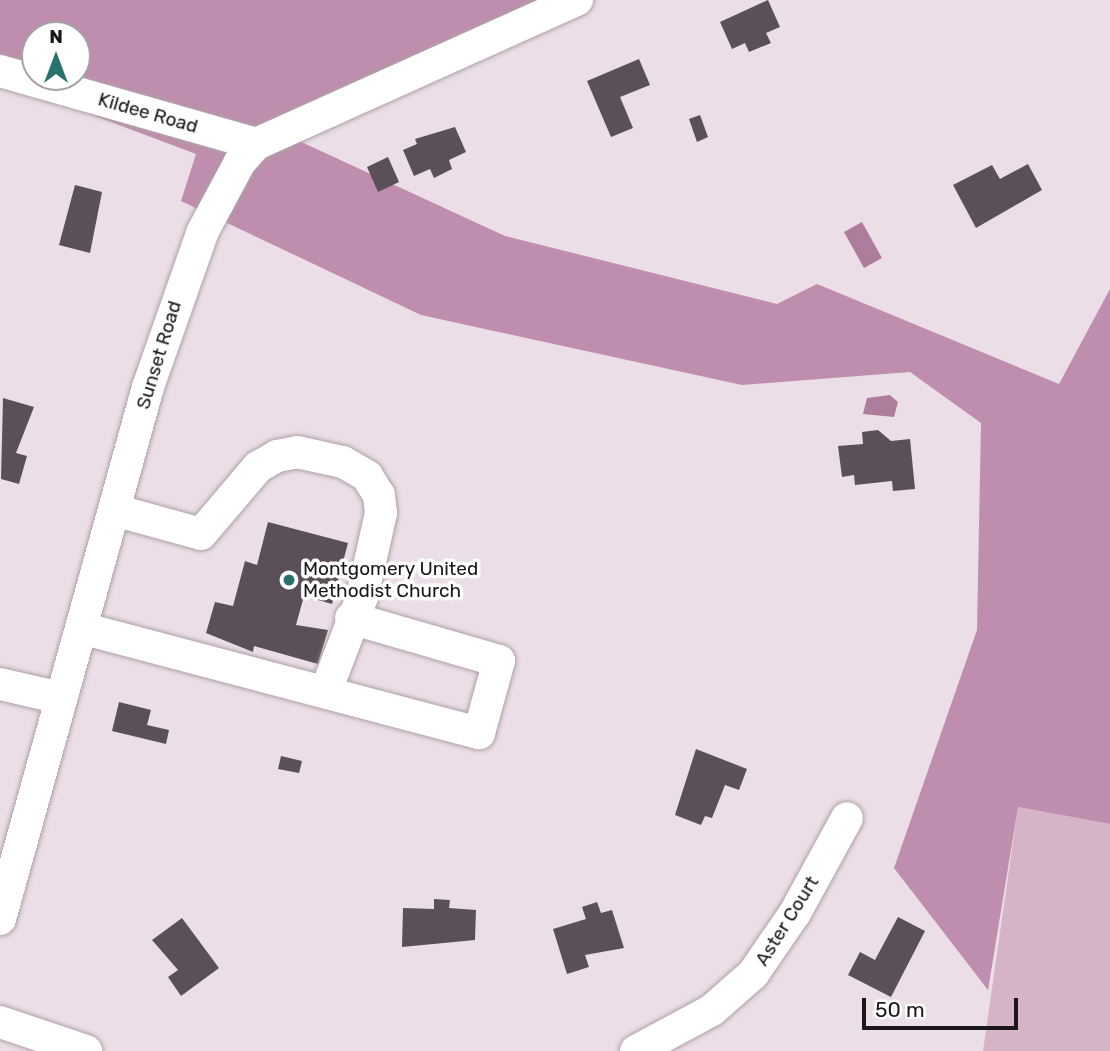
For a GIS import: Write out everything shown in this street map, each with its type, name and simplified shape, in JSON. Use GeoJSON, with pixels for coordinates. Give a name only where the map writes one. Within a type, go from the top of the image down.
{"type":"FeatureCollection","features":[{"type":"Feature","properties":{"kind":"street"},"geometry":{"type":"LineString","coordinates":[[256,144],[578,0]]}},
{"type":"Feature","properties":{"kind":"street","name":"Kildee Road"},"geometry":{"type":"LineString","coordinates":[[0,71],[256,144]]}},
{"type":"Feature","properties":{"kind":"street","name":"Sunset Road"},"geometry":{"type":"LineString","coordinates":[[0,919],[114,510],[179,289],[203,231],[256,144]]}},
{"type":"Feature","properties":{"kind":"street"},"geometry":{"type":"LineString","coordinates":[[114,510],[201,534],[258,467],[277,456],[297,452],[343,462],[367,476],[379,495],[381,513],[351,618],[326,691]]}},
{"type":"Feature","properties":{"kind":"street"},"geometry":{"type":"LineString","coordinates":[[81,628],[479,733],[499,661],[351,618]]}},
{"type":"Feature","properties":{"kind":"street"},"geometry":{"type":"LineString","coordinates":[[0,684],[61,698]]}},
{"type":"Feature","properties":{"kind":"street","name":"Aster Court"},"geometry":{"type":"LineString","coordinates":[[636,1051],[712,1010],[753,974],[796,913],[847,818]]}},
{"type":"Feature","properties":{"kind":"street"},"geometry":{"type":"LineString","coordinates":[[0,1023],[86,1051]]}},
{"type":"Feature","properties":{"kind":"shaded area"},"geometry":{"type":"Polygon","coordinates":[[[0,0],[566,0],[271,128],[505,236],[777,304],[817,284],[1059,384],[1110,289],[1110,824],[1018,807],[988,990],[894,868],[977,630],[981,423],[910,372],[742,385],[421,315],[181,201],[196,154],[29,91],[91,91],[91,21],[21,21],[21,88],[0,80],[0,0]]]}},
{"type":"Feature","properties":{"kind":"shaded area"},"geometry":{"type":"Polygon","coordinates":[[[862,222],[882,258],[864,268],[844,232],[862,222]]]}},
{"type":"Feature","properties":{"kind":"shaded area"},"geometry":{"type":"Polygon","coordinates":[[[890,395],[898,402],[894,417],[863,414],[867,398],[890,395]]]}},
{"type":"Feature","properties":{"kind":"shaded area"},"geometry":{"type":"Polygon","coordinates":[[[1018,807],[1110,824],[1110,1051],[983,1051],[1018,807]]]}},
{"type":"Feature","properties":{"kind":"building"},"geometry":{"type":"Polygon","coordinates":[[[768,0],[780,27],[766,33],[771,43],[749,52],[745,43],[732,49],[720,22],[768,0]]]}},
{"type":"Feature","properties":{"kind":"building"},"geometry":{"type":"Polygon","coordinates":[[[639,59],[650,85],[620,97],[633,128],[611,137],[587,81],[639,59]]]}},
{"type":"Feature","properties":{"kind":"building"},"geometry":{"type":"Polygon","coordinates":[[[700,115],[708,137],[697,142],[689,119],[700,115]]]}},
{"type":"Feature","properties":{"kind":"building"},"geometry":{"type":"Polygon","coordinates":[[[455,127],[466,152],[449,160],[452,169],[434,178],[430,169],[414,176],[403,150],[417,144],[415,139],[455,127]]]}},
{"type":"Feature","properties":{"kind":"building"},"geometry":{"type":"Polygon","coordinates":[[[388,157],[399,182],[378,192],[367,167],[388,157]]]}},
{"type":"Feature","properties":{"kind":"building"},"geometry":{"type":"Polygon","coordinates":[[[1028,164],[1042,190],[976,228],[953,185],[992,165],[1000,179],[1028,164]]]}},
{"type":"Feature","properties":{"kind":"building"},"geometry":{"type":"Polygon","coordinates":[[[75,185],[102,192],[90,253],[59,245],[75,185]]]}},
{"type":"Feature","properties":{"kind":"building"},"geometry":{"type":"Polygon","coordinates":[[[3,398],[34,407],[16,453],[27,456],[19,484],[1,479],[3,398]]]}},
{"type":"Feature","properties":{"kind":"building"},"geometry":{"type":"Polygon","coordinates":[[[878,430],[891,441],[910,439],[915,489],[893,491],[892,481],[855,485],[854,475],[842,477],[838,446],[863,444],[862,432],[878,430]]]}},
{"type":"Feature","properties":{"kind":"building","name":"Montgomery United Methodist Church"},"geometry":{"type":"Polygon","coordinates":[[[268,522],[348,543],[332,604],[304,596],[296,625],[328,630],[318,664],[254,646],[253,652],[206,633],[215,602],[233,606],[245,561],[257,565],[268,522]]]}},
{"type":"Feature","properties":{"kind":"building"},"geometry":{"type":"Polygon","coordinates":[[[119,702],[151,710],[147,725],[169,730],[166,744],[112,731],[119,702]]]}},
{"type":"Feature","properties":{"kind":"building"},"geometry":{"type":"Polygon","coordinates":[[[696,749],[747,769],[739,790],[725,785],[712,818],[705,816],[701,825],[675,815],[696,749]]]}},
{"type":"Feature","properties":{"kind":"building"},"geometry":{"type":"Polygon","coordinates":[[[281,756],[302,761],[299,773],[278,769],[281,756]]]}},
{"type":"Feature","properties":{"kind":"building"},"geometry":{"type":"Polygon","coordinates":[[[434,899],[450,900],[449,908],[476,910],[475,940],[402,947],[403,908],[434,909],[434,899]]]}},
{"type":"Feature","properties":{"kind":"building"},"geometry":{"type":"Polygon","coordinates":[[[597,902],[601,913],[612,910],[624,948],[585,955],[589,967],[567,974],[553,929],[586,919],[582,907],[597,902]]]}},
{"type":"Feature","properties":{"kind":"building"},"geometry":{"type":"Polygon","coordinates":[[[898,917],[925,931],[891,997],[848,975],[860,952],[875,960],[898,917]]]}},
{"type":"Feature","properties":{"kind":"building"},"geometry":{"type":"Polygon","coordinates":[[[182,918],[219,968],[181,996],[168,977],[178,970],[152,940],[182,918]]]}},
{"type":"Feature","properties":{"kind":"place","name":"Montgomery United Methodist Church"},"geometry":{"type":"Point","coordinates":[289,580]}}]}
